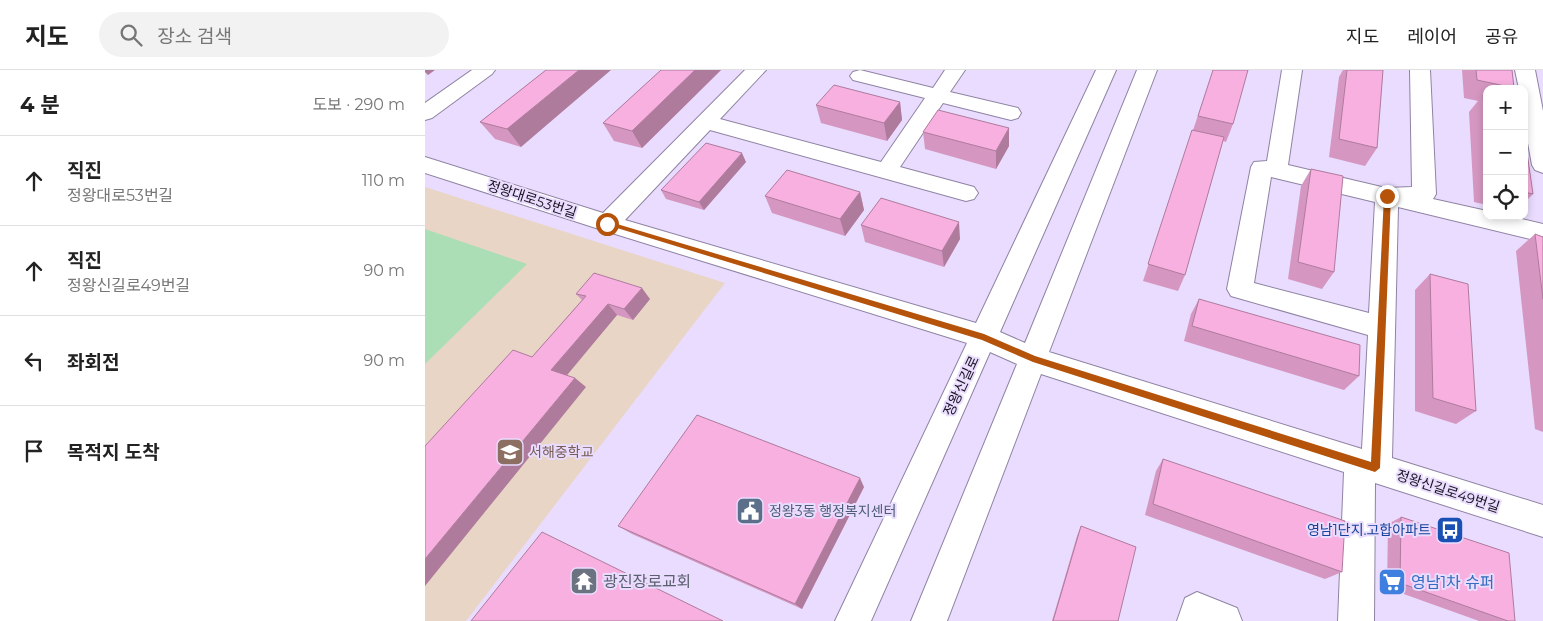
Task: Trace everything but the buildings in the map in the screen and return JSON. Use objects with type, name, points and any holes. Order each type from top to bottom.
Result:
[{"type":"street","points":[[425,113],[485,70]]},
{"type":"street","points":[[607,224],[756,70]]},
{"type":"street","points":[[886,171],[955,70]]},
{"type":"street","name":"정왕신길로","points":[[853,621],[1106,70]]},
{"type":"street","points":[[929,621],[1147,70]]},
{"type":"street","points":[[1276,171],[1291,70]]},
{"type":"street","points":[[1387,196],[1425,194],[1420,70]]},
{"type":"street","points":[[1525,70],[1543,165]]},
{"type":"street","points":[[860,76],[1011,113]]},
{"type":"street","points":[[706,122],[966,193]]},
{"type":"street","name":"정왕대로53번길","points":[[425,165],[607,224],[984,337]]},
{"type":"street","points":[[1382,328],[1240,289],[1262,167],[1543,233]]},
{"type":"street","points":[[1356,621],[1368,465],[1382,328],[1387,196]]},
{"type":"street","name":"정왕신길로49번길","points":[[984,337],[1033,359],[1543,521]]},
{"type":"street","points":[[1195,621],[1197,610],[1224,621]]},
{"type":"shaded area","name":"서해중학교","points":[[425,187],[725,283],[466,621],[425,621]]},
{"type":"green space","points":[[425,229],[527,264],[425,364]]},
{"type":"place","name":"서해중학교","points":[[510,452]]},
{"type":"place","name":"정왕3동 행정복지센터","points":[[750,511]]},
{"type":"place","name":"영남1단지.고합아파트","points":[[1450,530]]},
{"type":"place","name":"광진장로교회","points":[[584,581]]},
{"type":"place","name":"영남1차 슈퍼","points":[[1392,582]]},
{"type":"route","points":[[607,224],[984,337],[1033,359],[1375,468],[1387,196]]}]
